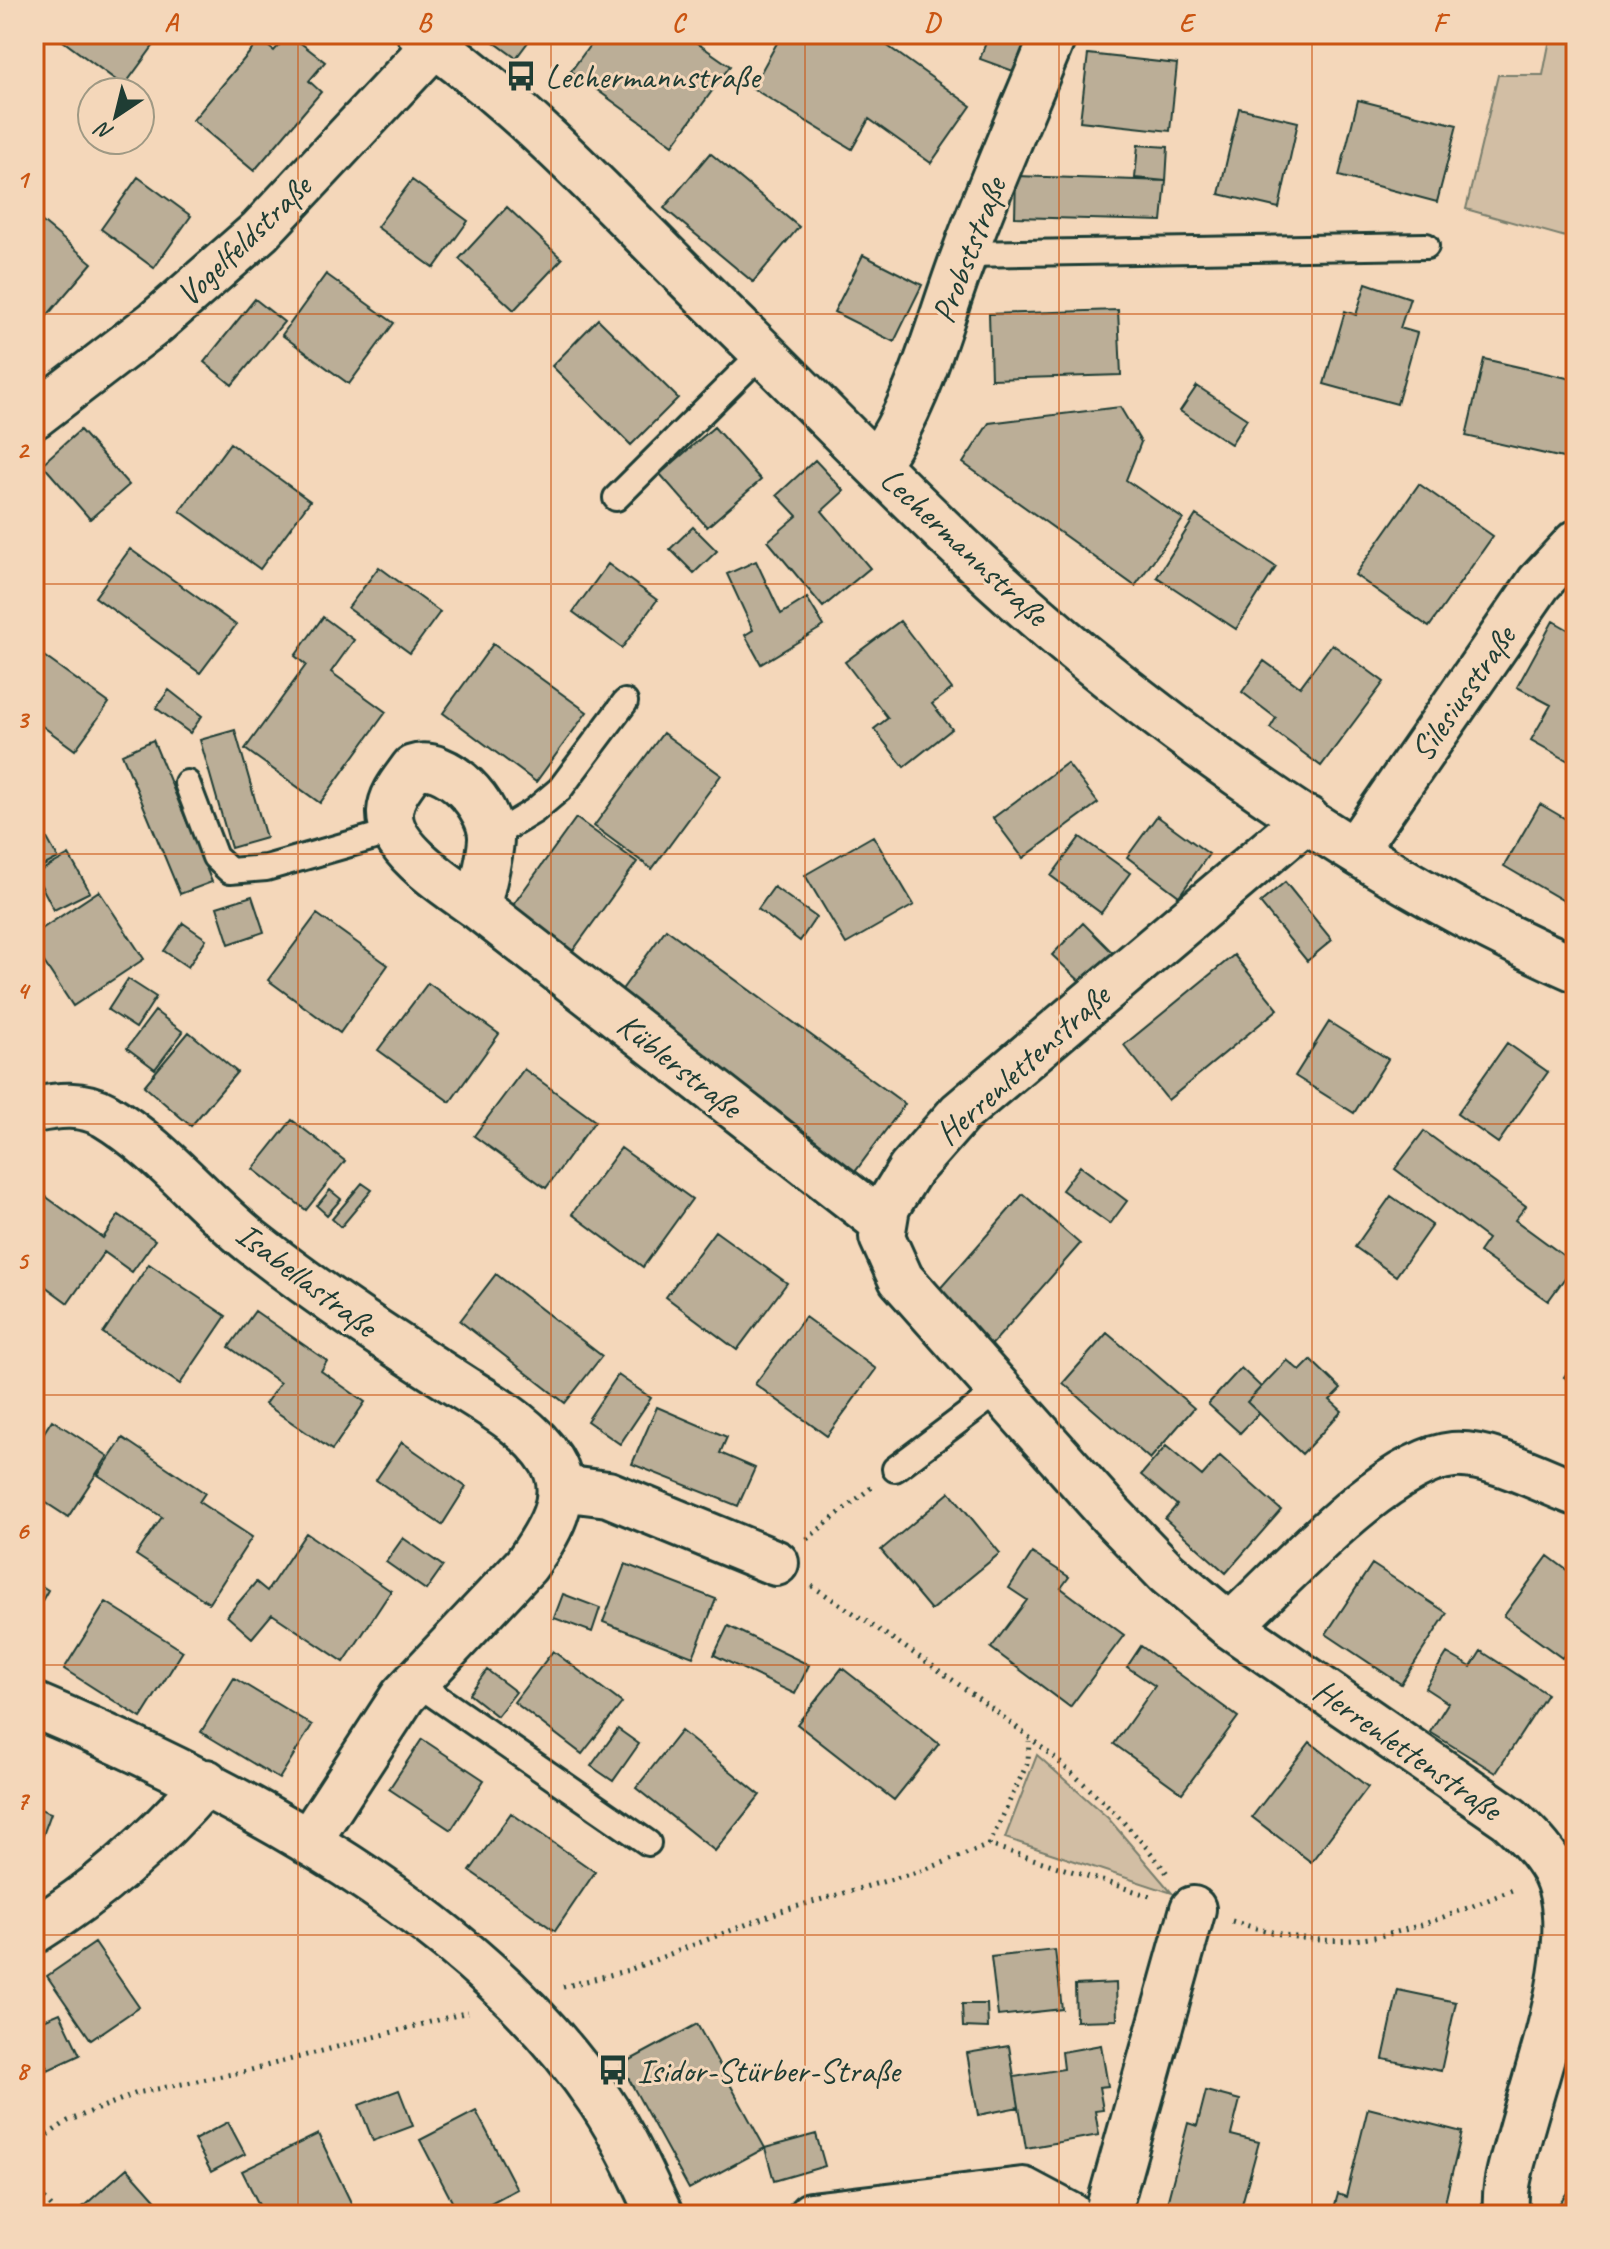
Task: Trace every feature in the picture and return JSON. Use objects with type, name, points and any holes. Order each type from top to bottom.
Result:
[{"type":"street","name":"Probststraße","points":[[877,463],[898,433],[916,393],[964,254],[1054,34]]},
{"type":"street","name":"Lechermannstraße","points":[[428,39],[510,106],[877,463],[1075,649],[1164,719],[1307,819],[1453,907],[1576,969]]},
{"type":"street","name":"Vogelfeldstraße","points":[[34,416],[155,323],[260,231],[428,39]]},
{"type":"street","name":"Silesiusstraße","points":[[1355,849],[1539,583],[1576,543]]},
{"type":"street","points":[[395,831],[390,816],[392,802],[413,768],[424,765],[446,773],[465,789],[480,806],[491,837],[478,907]]},
{"type":"street","name":"Herrenlettenstraße","points":[[1307,819],[960,1113],[896,1191],[883,1223],[882,1237],[901,1279],[1120,1525],[1167,1573],[1230,1626],[1509,1818],[1535,1842],[1555,1871],[1567,1918],[1562,1971],[1509,2178],[1507,2215]]},
{"type":"street","name":"Küblerstraße","points":[[395,831],[421,864],[883,1223]]},
{"type":"street","name":"Isabellastraße","points":[[34,1110],[69,1104],[102,1114],[138,1139],[252,1241],[386,1338],[525,1430],[552,1461],[561,1488]]},
{"type":"street","points":[[1230,1626],[1367,1499],[1392,1479],[1421,1465],[1453,1455],[1484,1459],[1576,1493]]},
{"type":"street","points":[[308,1842],[374,1738],[415,1682],[526,1565],[556,1513],[561,1488],[608,1494],[776,1563]]},
{"type":"street","points":[[34,1705],[206,1782],[385,1892],[459,1948],[569,2059],[601,2102],[633,2156],[660,2215]]},
{"type":"street","points":[[34,1931],[82,1901],[162,1833],[206,1782]]},
{"type":"street","points":[[1107,2215],[1193,1909]]},
{"type":"street","points":[[811,2215],[1023,2190],[1070,2215]]},
{"type":"lane","points":[[964,254],[1426,246]]},
{"type":"lane","points":[[616,498],[763,352]]},
{"type":"lane","points":[[491,837],[534,811],[560,789],[625,702]]},
{"type":"lane","points":[[187,783],[215,857],[230,871],[281,865],[395,831]]},
{"type":"lane","points":[[895,1469],[1001,1389]]},
{"type":"lane","points":[[415,1682],[648,1843]]},
{"type":"path","points":[[895,1469],[776,1563],[911,1650],[1029,1740],[1121,1818],[1193,1909]]},
{"type":"path","points":[[989,1845],[1023,1775],[1029,1740]]},
{"type":"path","points":[[34,2144],[68,2121],[137,2093],[247,2071],[629,1970],[781,1911],[924,1870],[989,1845],[1193,1909],[1308,1940],[1354,1940],[1457,1911],[1555,1871]]},
{"type":"path","points":[[34,2187],[59,2215]]},
{"type":"shaded area","points":[[1551,34],[1576,34],[1576,240],[1466,209],[1498,75],[1543,75]]},
{"type":"shaded area","points":[[1037,1755],[1108,1818],[1172,1893],[1005,1838]]},
{"type":"building","points":[[68,34],[162,34],[131,76],[110,76],[63,41]]},
{"type":"building","points":[[289,34],[325,62],[309,81],[321,92],[254,171],[193,120],[260,40],[274,51]]},
{"type":"building","points":[[483,34],[534,34],[516,58]]},
{"type":"building","points":[[598,34],[684,34],[730,66],[673,145],[571,71]]},
{"type":"building","points":[[782,34],[871,34],[971,106],[931,163],[869,119],[852,149],[752,88]]},
{"type":"building","points":[[989,34],[1030,34],[1016,72],[980,59]]},
{"type":"building","points":[[1088,54],[1177,64],[1170,131],[1080,121]]},
{"type":"building","points":[[1358,100],[1457,125],[1437,202],[1339,176]]},
{"type":"building","points":[[1239,108],[1298,122],[1279,208],[1219,194]]},
{"type":"building","points":[[1138,145],[1168,147],[1166,181],[1135,178]]},
{"type":"building","points":[[710,153],[799,227],[753,282],[664,208]]},
{"type":"building","points":[[1016,176],[1166,181],[1162,221],[1015,217]]},
{"type":"building","points":[[138,177],[191,216],[154,268],[101,229]]},
{"type":"building","points":[[412,180],[468,221],[434,268],[377,227]]},
{"type":"building","points":[[507,207],[562,259],[514,310],[459,259]]},
{"type":"building","points":[[34,215],[92,263],[39,325],[34,321]]},
{"type":"building","points":[[863,255],[922,285],[894,342],[834,312]]},
{"type":"building","points":[[326,274],[394,323],[349,384],[282,335]]},
{"type":"building","points":[[1366,283],[1410,298],[1400,328],[1417,333],[1397,404],[1324,384],[1345,311],[1356,315]]},
{"type":"building","points":[[255,299],[284,322],[232,385],[204,362]]},
{"type":"building","points":[[1118,310],[1121,375],[991,379],[989,314]]},
{"type":"building","points":[[598,319],[678,398],[631,445],[552,366]]},
{"type":"building","points":[[1484,359],[1576,380],[1576,461],[1466,436]]},
{"type":"building","points":[[1197,386],[1247,419],[1231,444],[1180,411]]},
{"type":"building","points":[[1120,407],[1141,442],[1126,480],[1183,519],[1135,586],[963,463],[989,423]]},
{"type":"building","points":[[714,427],[761,480],[707,527],[660,474]]},
{"type":"building","points":[[80,430],[129,485],[90,519],[42,464]]},
{"type":"building","points":[[230,443],[310,501],[260,569],[180,511]]},
{"type":"building","points":[[815,460],[844,491],[822,511],[870,568],[823,607],[768,541],[797,516],[777,495]]},
{"type":"building","points":[[1419,484],[1493,536],[1429,627],[1355,575]]},
{"type":"building","points":[[1196,515],[1276,567],[1236,629],[1157,577]]},
{"type":"building","points":[[693,527],[717,551],[694,573],[670,549]]},
{"type":"building","points":[[130,549],[236,625],[200,673],[95,597]]},
{"type":"building","points":[[756,561],[781,614],[807,598],[824,626],[761,664],[745,635],[753,630],[727,574]]},
{"type":"building","points":[[608,564],[657,600],[622,648],[573,612]]},
{"type":"building","points":[[379,567],[440,612],[410,653],[348,608]]},
{"type":"building","points":[[323,617],[354,640],[331,672],[386,712],[320,803],[245,749],[306,665],[295,656]]},
{"type":"building","points":[[900,621],[952,689],[932,704],[952,729],[904,767],[874,729],[888,718],[845,662]]},
{"type":"building","points":[[1553,621],[1576,634],[1576,757],[1572,763],[1531,740],[1551,705],[1517,687]]},
{"type":"building","points":[[493,644],[587,712],[536,782],[443,713]]},
{"type":"building","points":[[1332,644],[1384,682],[1321,766],[1270,728],[1276,718],[1242,692],[1264,661],[1300,687]]},
{"type":"building","points":[[34,649],[109,703],[75,750],[34,720]]},
{"type":"building","points":[[169,690],[202,716],[190,733],[156,708]]},
{"type":"building","points":[[235,730],[266,838],[231,848],[200,740]]},
{"type":"building","points":[[663,733],[721,775],[652,869],[594,826]]},
{"type":"building","points":[[153,740],[212,882],[180,894],[122,754]]},
{"type":"building","points":[[1067,763],[1098,803],[1023,858],[993,818]]},
{"type":"building","points":[[1540,804],[1576,825],[1576,908],[1504,866]]},
{"type":"building","points":[[34,815],[58,858],[34,871]]},
{"type":"building","points":[[1157,816],[1209,854],[1179,896],[1127,857]]},
{"type":"building","points":[[576,818],[637,862],[569,956],[508,912]]},
{"type":"building","points":[[873,836],[914,905],[846,944],[805,875]]},
{"type":"building","points":[[1080,837],[1130,873],[1101,913],[1051,876]]},
{"type":"building","points":[[69,855],[90,892],[54,910],[35,874]]},
{"type":"building","points":[[1285,882],[1332,940],[1307,961],[1260,903]]},
{"type":"building","points":[[774,887],[816,917],[800,941],[758,909]]},
{"type":"building","points":[[99,891],[144,959],[73,1006],[34,947],[34,934]]},
{"type":"building","points":[[252,896],[264,932],[229,944],[217,907]]},
{"type":"building","points":[[317,914],[388,965],[340,1033],[268,980]]},
{"type":"building","points":[[183,923],[206,939],[188,967],[164,951]]},
{"type":"building","points":[[1083,923],[1114,954],[1084,985],[1052,955]]},
{"type":"building","points":[[666,929],[905,1104],[852,1176],[613,1002]]},
{"type":"building","points":[[1234,955],[1278,1009],[1168,1100],[1124,1045]]},
{"type":"building","points":[[128,979],[156,997],[136,1028],[108,1010]]},
{"type":"building","points":[[428,983],[499,1034],[450,1102],[378,1050]]},
{"type":"building","points":[[155,1011],[183,1032],[155,1069],[127,1048]]},
{"type":"building","points":[[1329,1022],[1388,1059],[1354,1113],[1295,1076]]},
{"type":"building","points":[[189,1032],[237,1072],[191,1126],[144,1086]]},
{"type":"building","points":[[1507,1043],[1548,1072],[1498,1143],[1457,1114]]},
{"type":"building","points":[[524,1069],[595,1121],[546,1188],[474,1136]]},
{"type":"building","points":[[292,1120],[345,1161],[306,1210],[253,1169]]},
{"type":"building","points":[[1424,1131],[1526,1206],[1515,1220],[1575,1264],[1548,1301],[1479,1252],[1488,1239],[1395,1169]]},
{"type":"building","points":[[621,1148],[692,1199],[643,1267],[572,1214]]},
{"type":"building","points":[[1080,1166],[1127,1201],[1110,1224],[1062,1190]]},
{"type":"building","points":[[362,1183],[372,1190],[341,1227],[332,1219]]},
{"type":"building","points":[[34,1188],[103,1238],[119,1215],[155,1240],[132,1272],[104,1252],[68,1303],[34,1278]]},
{"type":"building","points":[[330,1190],[341,1199],[327,1215],[317,1206]]},
{"type":"building","points":[[1023,1194],[1080,1244],[987,1350],[930,1300]]},
{"type":"building","points":[[1391,1196],[1432,1225],[1396,1276],[1355,1247]]},
{"type":"building","points":[[715,1231],[787,1283],[737,1350],[666,1297]]},
{"type":"building","points":[[149,1264],[226,1316],[180,1384],[103,1333]]},
{"type":"building","points":[[496,1274],[602,1356],[565,1403],[460,1321]]},
{"type":"building","points":[[255,1311],[327,1361],[321,1371],[365,1402],[332,1450],[265,1404],[280,1383],[229,1347]]},
{"type":"building","points":[[805,1317],[876,1369],[827,1436],[755,1384]]},
{"type":"building","points":[[1107,1333],[1194,1408],[1150,1459],[1063,1383]]},
{"type":"building","points":[[1576,1359],[1576,1385],[1564,1377]]},
{"type":"building","points":[[1287,1360],[1300,1371],[1311,1360],[1341,1389],[1330,1400],[1342,1411],[1302,1454],[1247,1402]]},
{"type":"building","points":[[1241,1368],[1261,1387],[1247,1402],[1259,1413],[1240,1433],[1208,1404]]},
{"type":"building","points":[[618,1375],[651,1398],[620,1444],[587,1421]]},
{"type":"building","points":[[657,1407],[727,1437],[720,1453],[755,1468],[738,1506],[632,1464]]},
{"type":"building","points":[[52,1420],[108,1456],[68,1517],[34,1495],[34,1448]]},
{"type":"building","points":[[123,1438],[205,1493],[199,1502],[252,1537],[209,1603],[136,1555],[162,1517],[98,1475]]},
{"type":"building","points":[[402,1442],[466,1487],[442,1525],[376,1480]]},
{"type":"building","points":[[1166,1446],[1202,1476],[1220,1456],[1281,1510],[1226,1573],[1165,1519],[1177,1505],[1141,1475]]},
{"type":"building","points":[[950,1492],[1000,1553],[931,1610],[881,1550]]},
{"type":"building","points":[[306,1533],[391,1591],[344,1662],[272,1614],[252,1638],[227,1616],[256,1582],[267,1591]]},
{"type":"building","points":[[403,1538],[443,1566],[426,1590],[386,1562]]},
{"type":"building","points":[[1032,1553],[1069,1577],[1061,1588],[1124,1635],[1070,1707],[991,1648],[1027,1600],[1009,1588]]},
{"type":"building","points":[[1548,1556],[1576,1577],[1576,1638],[1562,1658],[1504,1616]]},
{"type":"building","points":[[625,1564],[716,1599],[693,1657],[603,1622]]},
{"type":"building","points":[[1372,1564],[1447,1613],[1401,1684],[1326,1634]]},
{"type":"building","points":[[34,1581],[48,1590],[34,1615]]},
{"type":"building","points":[[563,1594],[600,1608],[592,1632],[554,1618]]},
{"type":"building","points":[[106,1602],[183,1651],[141,1718],[64,1669]]},
{"type":"building","points":[[728,1626],[809,1665],[795,1694],[714,1655]]},
{"type":"building","points":[[1141,1646],[1238,1717],[1182,1793],[1114,1744],[1155,1686],[1127,1667]]},
{"type":"building","points":[[553,1651],[622,1703],[582,1754],[514,1702]]},
{"type":"building","points":[[1481,1651],[1547,1694],[1496,1773],[1430,1732],[1448,1703],[1425,1688],[1447,1653],[1471,1667]]},
{"type":"building","points":[[842,1668],[939,1744],[894,1800],[797,1724]]},
{"type":"building","points":[[487,1670],[516,1692],[497,1716],[469,1694]]},
{"type":"building","points":[[234,1678],[312,1725],[279,1779],[201,1732]]},
{"type":"building","points":[[618,1729],[639,1744],[613,1781],[591,1766]]},
{"type":"building","points":[[681,1731],[760,1795],[715,1851],[636,1788]]},
{"type":"building","points":[[422,1739],[484,1780],[451,1830],[389,1789]]},
{"type":"building","points":[[1310,1742],[1368,1787],[1311,1862],[1252,1817]]},
{"type":"building","points":[[34,1807],[51,1813],[34,1860]]},
{"type":"building","points":[[511,1813],[595,1872],[555,1931],[470,1871]]},
{"type":"building","points":[[95,1943],[139,2007],[91,2040],[47,1976]]},
{"type":"building","points":[[1055,1950],[1062,2009],[998,2016],[991,1957]]},
{"type":"building","points":[[1116,1983],[1117,2020],[1076,2021],[1075,1985]]},
{"type":"building","points":[[1398,1990],[1456,2002],[1441,2071],[1383,2059]]},
{"type":"building","points":[[962,2004],[987,2004],[988,2028],[963,2027]]},
{"type":"building","points":[[60,2013],[80,2055],[48,2070],[34,2039],[34,2024]]},
{"type":"building","points":[[697,2024],[765,2148],[689,2189],[621,2065]]},
{"type":"building","points":[[1101,2045],[1108,2086],[1099,2087],[1103,2110],[1095,2111],[1099,2135],[1026,2148],[1014,2077],[1064,2069],[1062,2052]]},
{"type":"building","points":[[1009,2046],[1019,2107],[978,2115],[967,2053]]},
{"type":"building","points":[[399,2090],[413,2126],[373,2141],[359,2105]]},
{"type":"building","points":[[1206,2091],[1240,2100],[1231,2135],[1259,2142],[1239,2215],[1164,2215],[1188,2123],[1197,2126]]},
{"type":"building","points":[[1368,2108],[1462,2132],[1442,2215],[1332,2215],[1338,2194],[1346,2197]]},
{"type":"building","points":[[476,2111],[517,2189],[468,2215],[459,2215],[420,2140]]},
{"type":"building","points":[[228,2122],[245,2154],[211,2172],[194,2140]]},
{"type":"building","points":[[318,2134],[357,2215],[264,2215],[242,2171]]},
{"type":"building","points":[[816,2134],[825,2166],[774,2181],[765,2148]]},
{"type":"building","points":[[127,2168],[169,2215],[80,2215],[77,2212]]},
{"type":"building","points":[[1576,2180],[1576,2215],[1551,2215]]},
{"type":"place","name":"Lechermannstraße","points":[[521,76]]},
{"type":"place","name":"Isidor-Stürber-Straße","points":[[613,2070]]}]
